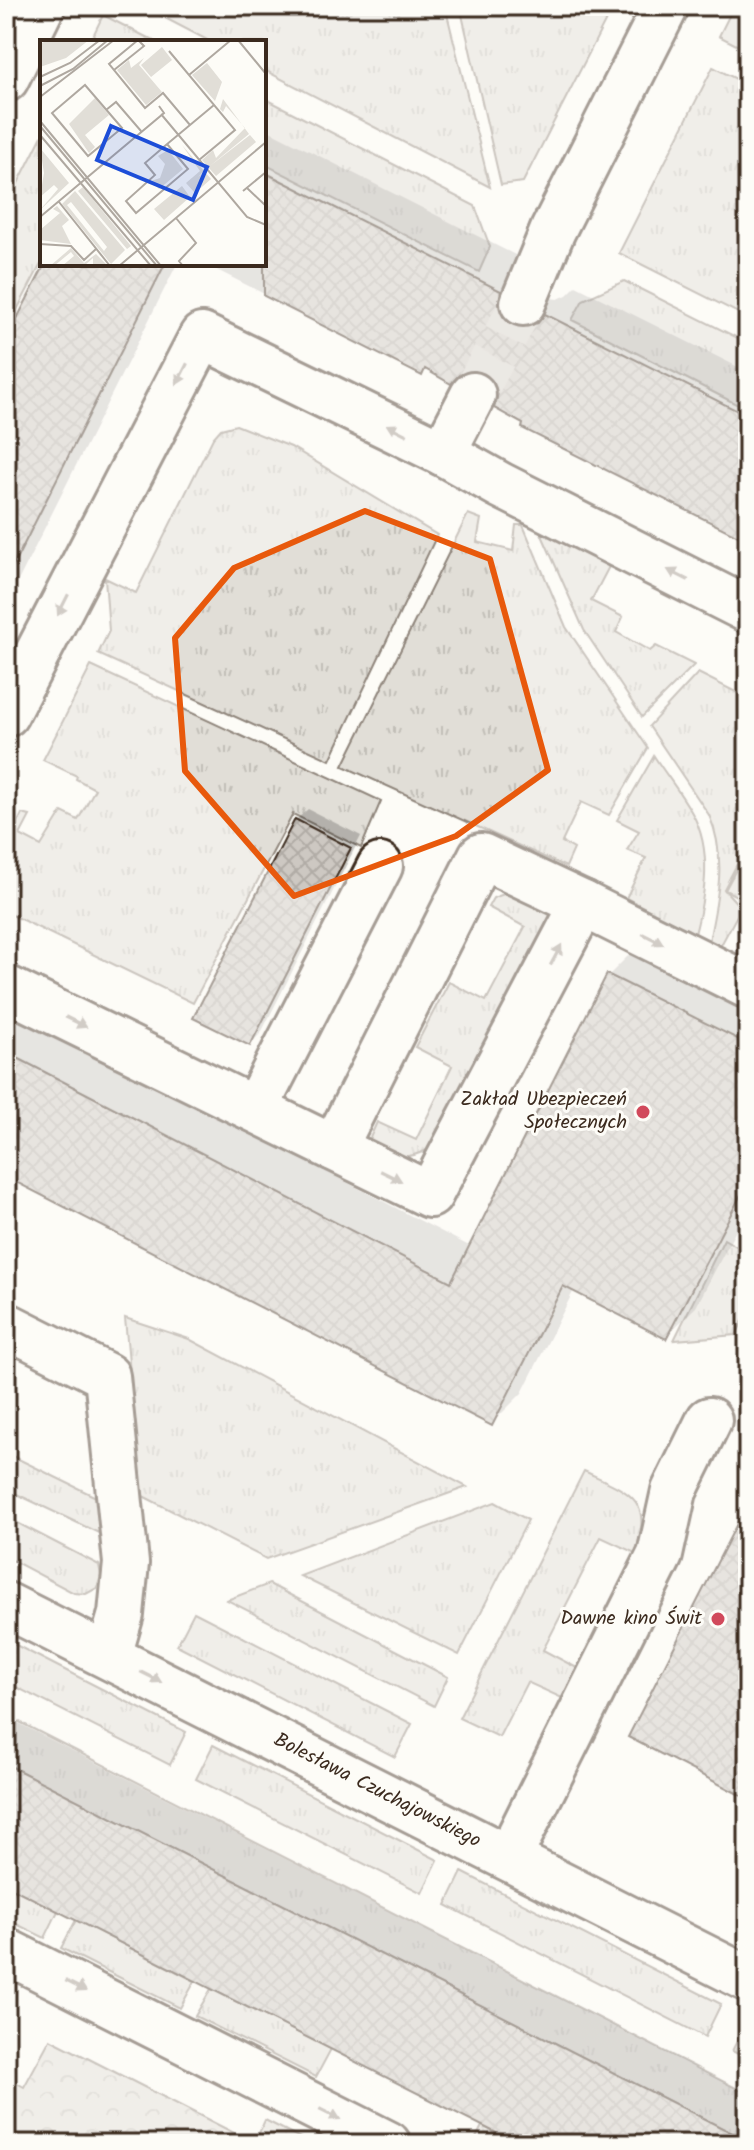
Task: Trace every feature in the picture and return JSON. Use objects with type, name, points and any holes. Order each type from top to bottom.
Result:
[{"type":"street","points":[[6,79],[42,6]]},
{"type":"street","points":[[523,303],[553,230],[666,6]]},
{"type":"street","points":[[6,714],[202,336],[443,453],[748,610]]},
{"type":"street","points":[[443,453],[473,395]]},
{"type":"street","points":[[334,1148],[481,856],[748,986]]},
{"type":"street","points":[[255,1109],[380,866]]},
{"type":"street","points":[[6,988],[430,1195],[583,904]]},
{"type":"street","points":[[6,1325],[107,1376],[126,1563],[121,1614],[109,1656]]},
{"type":"street","points":[[509,1857],[660,1555],[674,1491],[709,1420]]},
{"type":"street","name":"Bolesława Czuchajowskiego","points":[[6,1605],[748,1979]]},
{"type":"street","points":[[6,1951],[388,2144]]},
{"type":"highlighted area","points":[[365,511],[490,559],[548,770],[456,836],[294,896],[185,771],[175,638],[234,568]]},
{"type":"green space","points":[[142,6],[445,6],[490,187],[266,71],[266,40],[207,40]]},
{"type":"green space","points":[[460,6],[589,6],[608,16],[523,182],[501,185]]},
{"type":"green space","points":[[734,6],[748,6],[748,51],[719,36]]},
{"type":"green space","points":[[103,15],[152,40],[91,40]]},
{"type":"green space","points":[[713,67],[748,85],[748,318],[619,253]]},
{"type":"green space","points":[[266,99],[475,206],[490,247],[479,272],[266,165]]},
{"type":"green space","points":[[40,140],[40,266],[6,331],[6,207]]},
{"type":"green space","points":[[624,281],[748,343],[748,410],[572,320],[583,300]]},
{"type":"green space","points":[[236,425],[291,447],[437,535],[330,760],[98,654],[109,631],[105,578],[136,593],[213,438],[221,429]]},
{"type":"green space","points":[[468,514],[481,519],[477,542],[513,551],[516,525],[523,525],[566,627],[648,748],[609,815],[581,802],[562,842],[574,849],[566,867],[343,766]]},
{"type":"green space","points":[[538,526],[614,557],[591,601],[623,617],[616,632],[650,651],[656,646],[694,665],[642,717],[584,630]]},
{"type":"green space","points":[[91,666],[381,801],[361,848],[293,814],[193,1003],[6,912],[6,847],[22,814],[30,816],[20,835],[41,846],[62,812],[78,820],[95,789],[76,779],[77,776],[43,760]]},
{"type":"green space","points":[[698,673],[748,698],[748,843],[724,889],[741,908],[720,947],[709,941],[719,877],[715,830],[709,815],[649,726]]},
{"type":"green space","points":[[654,756],[692,813],[703,842],[704,888],[695,934],[626,898],[646,858],[627,850],[639,831],[617,820]]},
{"type":"green space","points":[[748,847],[748,902],[725,890]]},
{"type":"green space","points":[[511,894],[551,913],[553,917],[429,1149],[405,1157],[365,1149],[377,1122],[416,1140],[452,1066],[415,1047],[449,982],[486,1001],[525,927],[488,907],[493,898]]},
{"type":"green space","points":[[724,1239],[748,1253],[748,1311],[736,1335],[674,1340]]},
{"type":"green space","points":[[125,1318],[189,1339],[467,1487],[266,1559],[141,1495]]},
{"type":"green space","points":[[6,1453],[98,1498],[103,1535],[6,1489]]},
{"type":"green space","points":[[584,1471],[634,1499],[642,1520],[635,1553],[601,1537],[543,1650],[577,1668],[562,1698],[527,1682],[499,1737],[459,1718]]},
{"type":"green space","points":[[495,1502],[528,1520],[459,1655],[300,1576]]},
{"type":"green space","points":[[6,1517],[99,1565],[101,1576],[97,1588],[86,1594],[74,1593],[6,1557]]},
{"type":"green space","points":[[269,1584],[448,1677],[434,1706],[227,1600]]},
{"type":"green space","points":[[194,1612],[412,1724],[395,1757],[177,1645]]},
{"type":"green space","points":[[6,1640],[186,1732],[170,1765],[6,1682]]},
{"type":"green space","points":[[6,1715],[748,2094],[748,2141],[6,1764]]},
{"type":"green space","points":[[213,1745],[438,1860],[422,1893],[196,1779]]},
{"type":"green space","points":[[462,1872],[721,2004],[705,2037],[446,1905]]},
{"type":"green space","points":[[6,1885],[58,1911],[45,1938],[6,1919]]},
{"type":"green space","points":[[76,1920],[195,1981],[180,2008],[61,1948]]},
{"type":"green space","points":[[211,1989],[331,2049],[316,2077],[195,2016]]},
{"type":"green space","points":[[748,2019],[748,2059],[732,2051]]},
{"type":"green space","points":[[50,2039],[240,2136],[236,2144],[6,2144],[6,2077],[24,2087]]},
{"type":"green space","points":[[265,2120],[312,2144],[254,2144]]},
{"type":"green space","points":[[482,2126],[518,2144],[473,2144]]},
{"type":"building","points":[[266,173],[501,291],[498,307],[504,319],[513,326],[527,328],[538,323],[545,314],[748,416],[748,541],[522,428],[523,424],[494,408],[498,393],[494,381],[484,373],[471,370],[460,374],[451,384],[425,369],[422,376],[264,296]]},
{"type":"building","points":[[44,266],[164,266],[6,580],[6,340]]},
{"type":"building","points":[[295,819],[351,848],[250,1046],[193,1018]]},
{"type":"building","points":[[607,974],[748,1044],[748,1181],[666,1339],[563,1286],[492,1426],[6,1177],[6,1052],[451,1282]]},
{"type":"building","name":"Dawne kino Świt","points":[[748,1502],[748,1799],[628,1737]]},
{"type":"building","points":[[6,1764],[748,2141],[748,2144],[518,2144],[6,1885]]},
{"type":"tunnel","points":[[473,395],[523,303]]},
{"type":"place","name":"Zakład Ubezpieczeń Społecznych","points":[[643,1112]]},
{"type":"place","name":"Dawne kino Świt","points":[[718,1619]]}]
